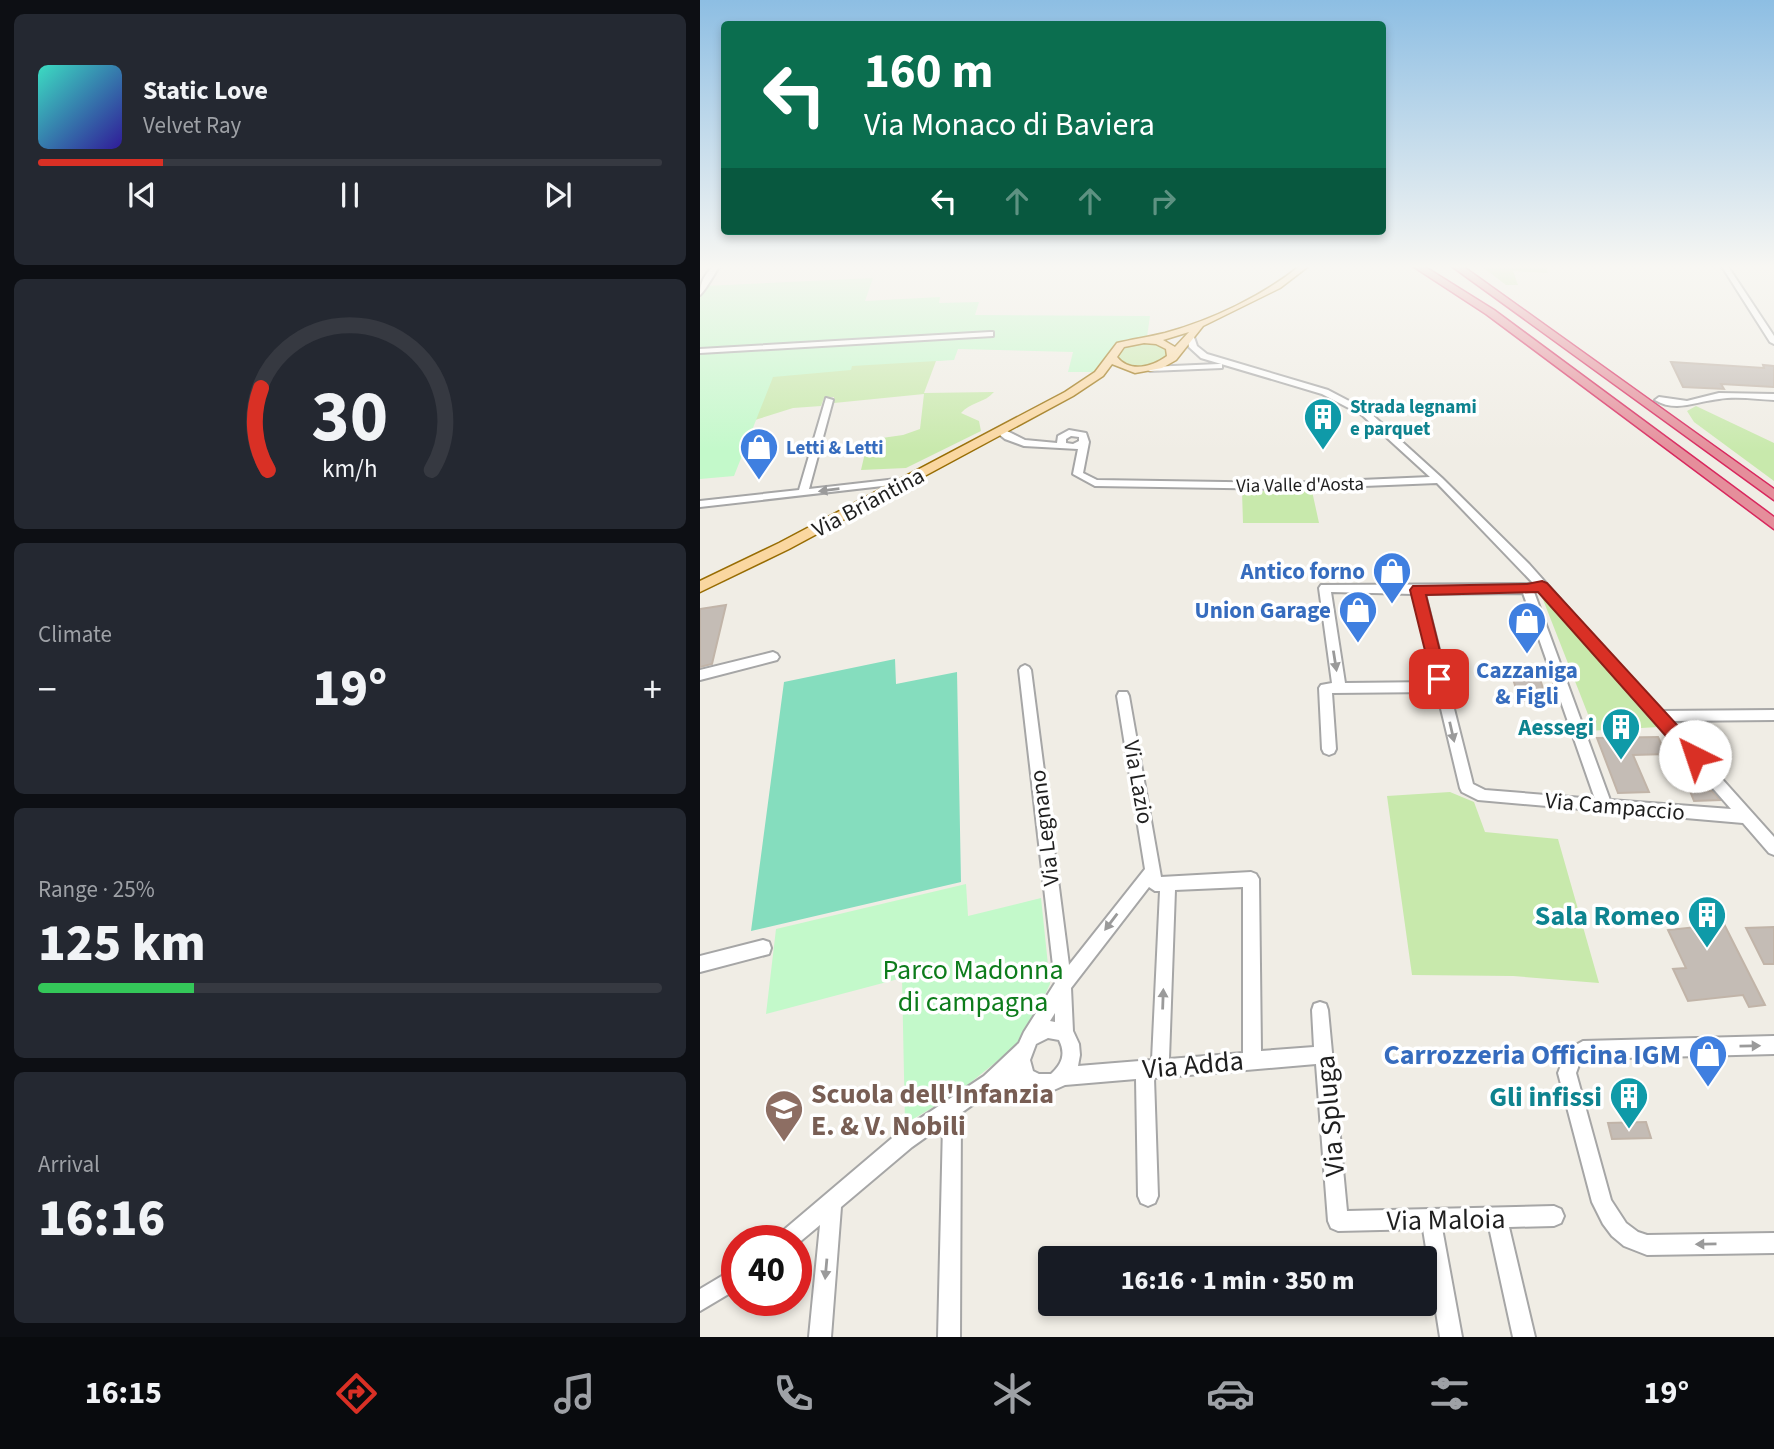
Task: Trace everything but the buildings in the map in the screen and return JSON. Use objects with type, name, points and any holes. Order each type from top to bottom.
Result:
[{"type":"highway","points":[[1511,327],[1774,524]]},
{"type":"highway","points":[[1523,327],[1774,513]]},
{"type":"highway","points":[[1541,327],[1774,496]]},
{"type":"highway","points":[[1556,327],[1774,483]]},
{"type":"main road","points":[[1144,340],[1191,327]]},
{"type":"main road","points":[[1144,340],[1168,346],[1176,353],[1199,327]]},
{"type":"main road","name":"Via Briantina","points":[[734,569],[784,546],[1069,394],[1099,373],[1121,345],[1144,340]]},
{"type":"main road","name":"Via Briantina","points":[[1069,394],[1114,377],[1167,363],[1176,353]]},
{"type":"main road","points":[[1112,356],[1114,361],[1124,368],[1149,369]]},
{"type":"main road","name":"Via Briantina","points":[[700,587],[897,482],[1000,431]]},
{"type":"street","points":[[700,351],[990,334]]},
{"type":"street","points":[[1190,336],[1193,347],[1204,356]]},
{"type":"street","points":[[1176,353],[1204,356],[1325,392],[1365,413],[1439,480],[1542,586],[1660,716],[1774,848]]},
{"type":"street","points":[[1149,369],[1206,365],[1244,368]]},
{"type":"street","points":[[1659,400],[1687,404],[1719,396],[1774,397]]},
{"type":"street","points":[[803,493],[829,400]]},
{"type":"street","points":[[1681,413],[1687,404]]},
{"type":"street","points":[[1000,431],[1014,442],[1065,444],[1076,453],[1079,461]]},
{"type":"street","points":[[1065,444],[1077,433],[1084,437],[1079,461]]},
{"type":"street","name":"Via Valle d'Aosta","points":[[1079,461],[1078,474],[1095,483],[1291,486],[1439,480]]},
{"type":"street","points":[[700,504],[897,482]]},
{"type":"street","points":[[1339,688],[1325,589],[1527,589],[1542,586]]},
{"type":"street","points":[[1527,589],[1604,804]]},
{"type":"street","points":[[1329,750],[1325,688],[1441,687],[1418,590]]},
{"type":"street","points":[[700,675],[773,657]]},
{"type":"street","name":"Via Legnano","points":[[1025,670],[1063,985]]},
{"type":"street","name":"Via Campaccio","points":[[1441,687],[1467,788],[1483,796],[1748,817]]},
{"type":"street","name":"Via Lazio","points":[[1123,696],[1154,869]]},
{"type":"street","points":[[1660,716],[1774,715]]},
{"type":"street","points":[[1033,1083],[1022,1070],[1026,1044],[1063,985],[1154,869]]},
{"type":"street","points":[[1154,869],[1152,877],[1155,884],[1251,879],[1252,1059]]},
{"type":"street","points":[[1148,1196],[1152,1068],[1168,885]]},
{"type":"street","points":[[700,964],[763,948]]},
{"type":"street","points":[[990,1082],[1049,1084],[1064,1076],[1071,1064],[1073,1049],[1064,1033],[1063,985]]},
{"type":"street","name":"Via Spluga","points":[[1320,1010],[1338,1221]]},
{"type":"street","points":[[805,1225],[905,1140],[990,1082],[1026,1044],[1047,1029],[1064,1033]]},
{"type":"street","points":[[1774,1045],[1583,1051],[1573,1056],[1567,1073],[1602,1202],[1620,1232],[1634,1242],[1647,1245],[1774,1242]]},
{"type":"street","name":"Via Adda","points":[[1064,1076],[1323,1055]]},
{"type":"street","points":[[948,1337],[952,1108]]},
{"type":"street","points":[[820,1337],[832,1202]]},
{"type":"street","name":"Via Maloia","points":[[1338,1221],[1554,1216]]},
{"type":"street","points":[[1497,1217],[1524,1337]]},
{"type":"street","points":[[1432,1219],[1451,1337]]},
{"type":"street","points":[[700,1301],[721,1288]]},
{"type":"green space","points":[[700,327],[1148,327],[1147,337],[1116,347],[1093,372],[1068,372],[1073,352],[958,349],[954,360],[852,366],[851,370],[773,377],[734,476],[700,479]]},
{"type":"green space","points":[[1144,342],[1156,343],[1167,349],[1168,357],[1143,367],[1131,366],[1118,360],[1117,355],[1124,347]]},
{"type":"green space","points":[[700,352],[953,359],[936,361],[924,393],[994,392],[961,413],[979,421],[981,431],[906,468],[861,470],[868,440],[903,435],[920,429],[924,394],[834,403],[834,397],[824,398],[821,406],[793,408],[755,420]]},
{"type":"green space","points":[[1696,406],[1774,443],[1774,481],[1694,422],[1687,411]]},
{"type":"green space","points":[[1242,491],[1312,491],[1319,523],[1243,523]]},
{"type":"green space","points":[[1542,597],[1659,727],[1587,731],[1582,723],[1591,722]]},
{"type":"green space","points":[[895,659],[896,684],[957,672],[961,882],[751,931],[784,682]]},
{"type":"green space","points":[[1450,792],[1474,802],[1485,832],[1558,839],[1599,983],[1513,976],[1412,975],[1387,796]]},
{"type":"green space","name":"Parco Madonna di campagna","points":[[966,884],[968,916],[1041,898],[1050,984],[1031,1024],[1016,1046],[960,1091],[905,1124],[902,978],[766,1014],[776,929]]},
{"type":"place","name":"Strada legnami e parquet","points":[[1323,451]]},
{"type":"place","name":"Letti & Letti","points":[[759,481]]},
{"type":"place","name":"Antico forno","points":[[1392,605]]},
{"type":"place","name":"Union Garage","points":[[1358,644]]},
{"type":"place","name":"Cazzaniga & Figli","points":[[1527,655]]},
{"type":"place","name":"Aessegi","points":[[1621,761]]},
{"type":"place","name":"Sala Romeo","points":[[1707,949]]},
{"type":"place","name":"Carrozzeria Officina IGM","points":[[1708,1088]]},
{"type":"place","name":"Gli infissi","points":[[1629,1130]]},
{"type":"place","name":"Scuola dell'Infanzia E. & V. Nobili","points":[[784,1143]]},
{"type":"route","points":[[1439,679],[1418,590],[1527,589],[1542,586],[1695,756]]}]
